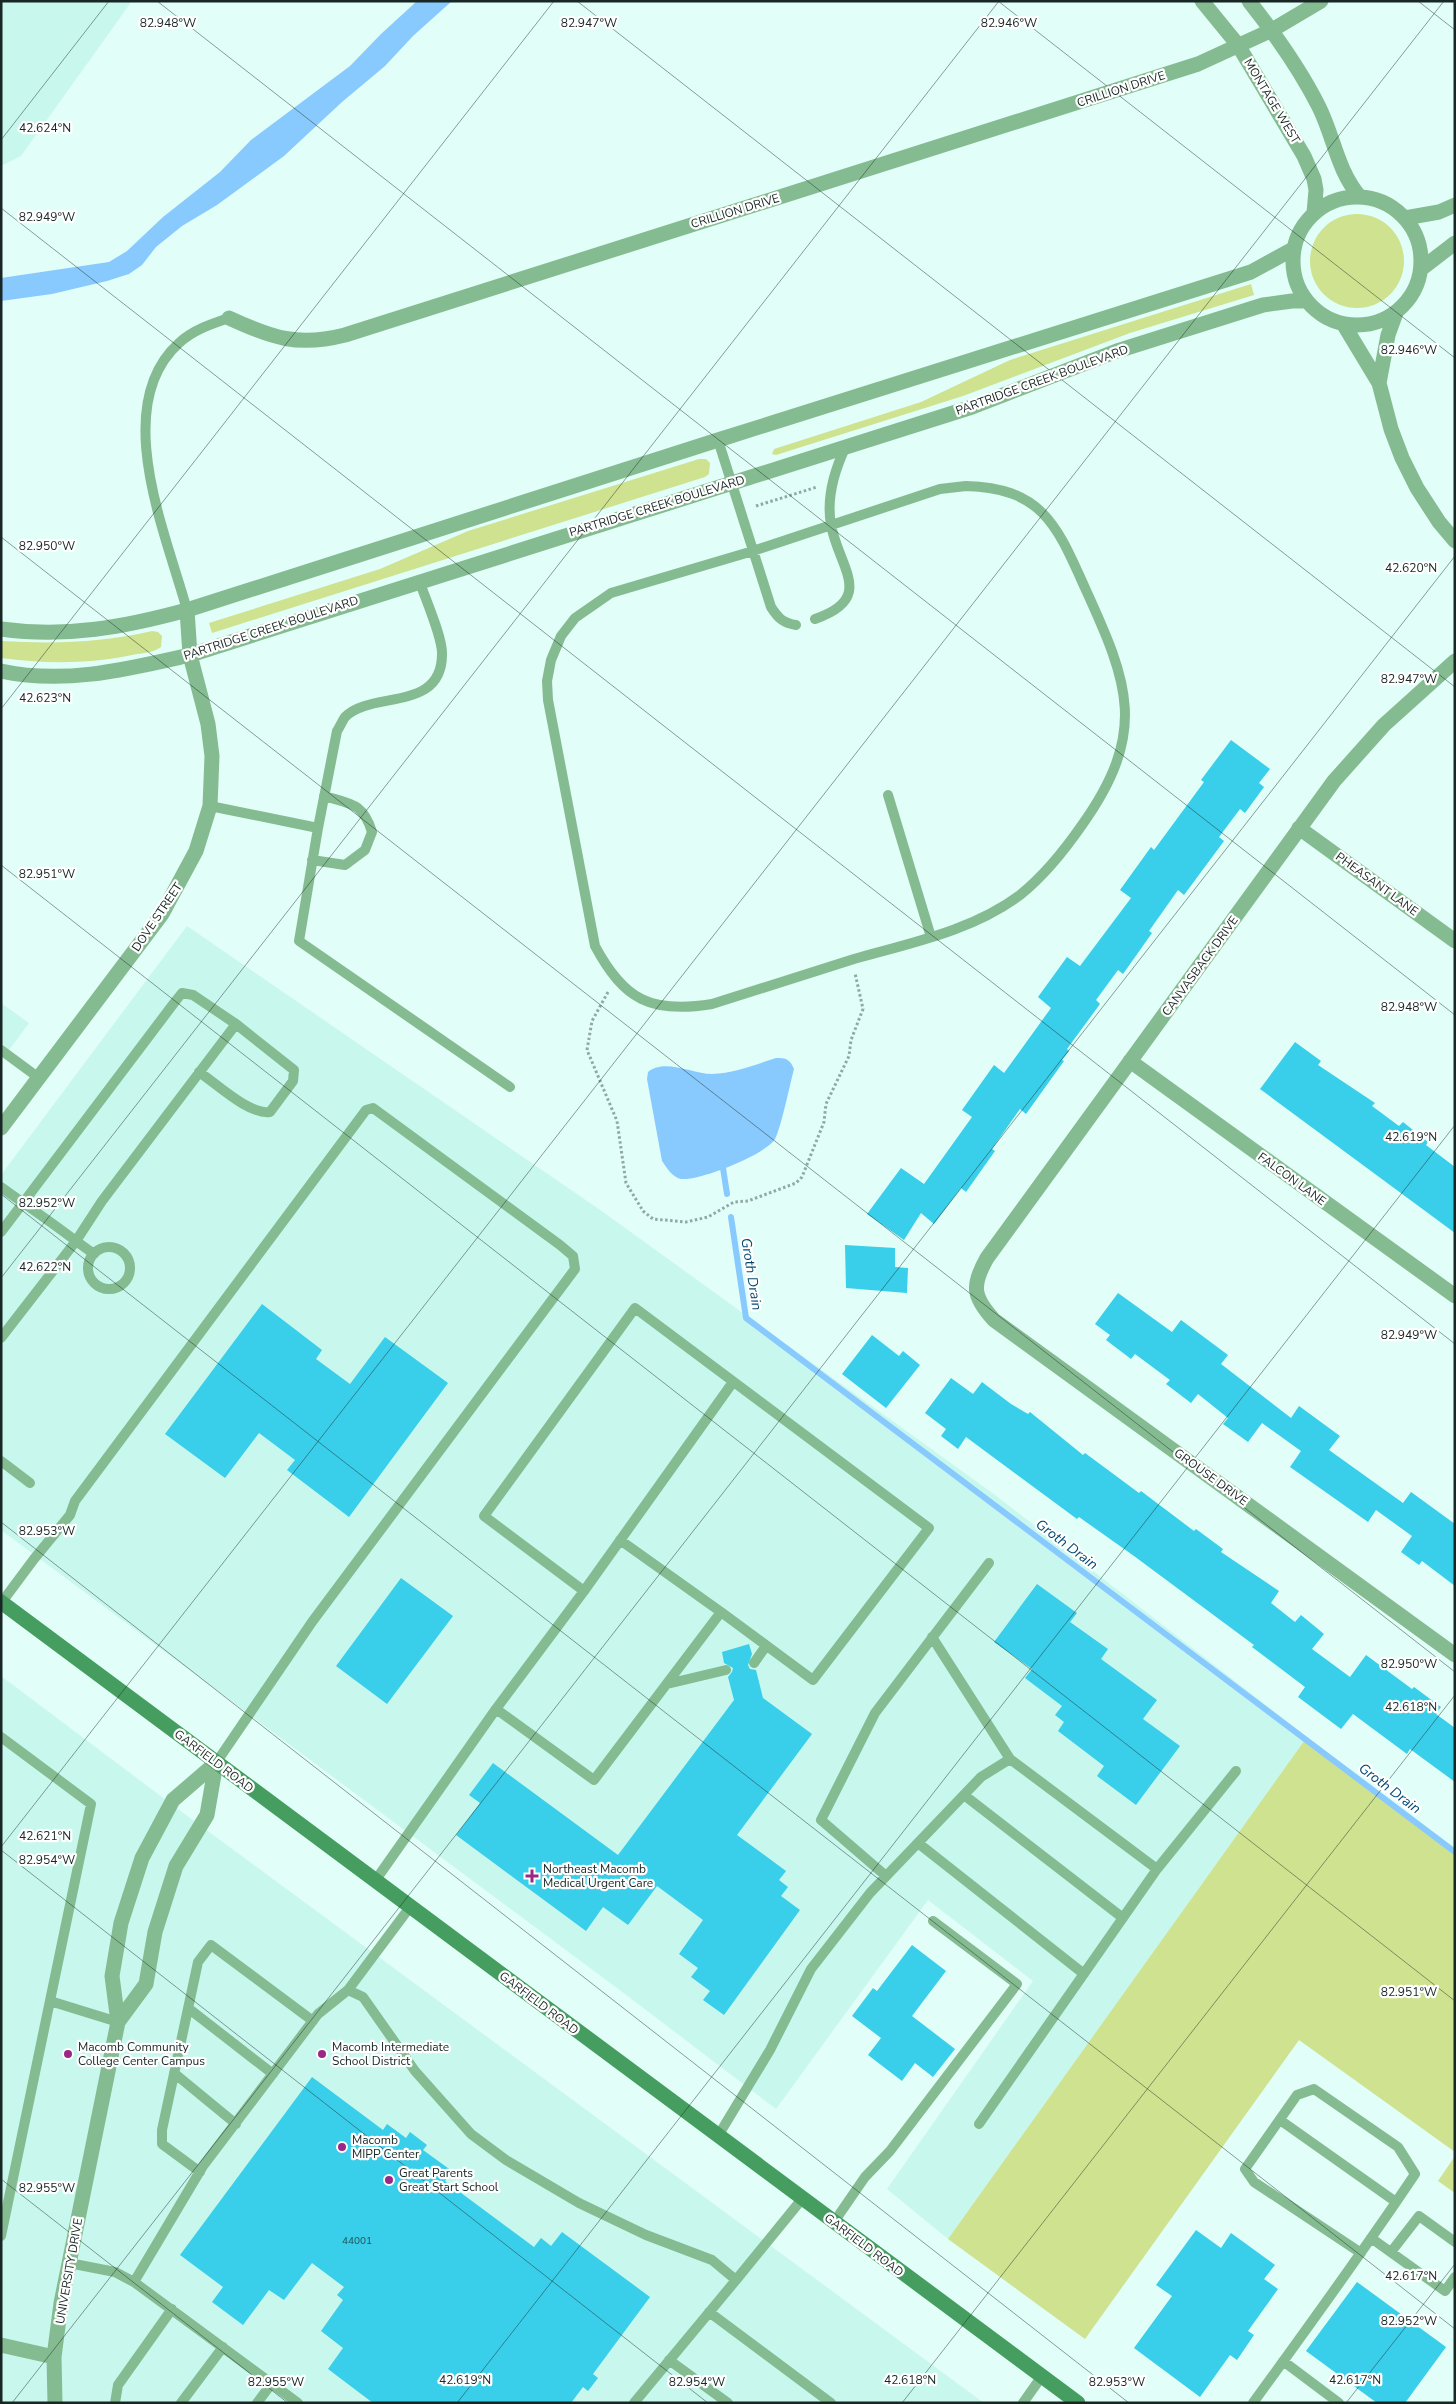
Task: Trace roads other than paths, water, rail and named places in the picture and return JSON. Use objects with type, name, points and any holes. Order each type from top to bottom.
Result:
[{"type":"main road","name":"GARFIELD ROAD","points":[[2,1602],[1078,2403]]},
{"type":"street","name":"MONTAGE WEST","points":[[1202,1],[1238,45],[1304,156],[1314,179],[1316,190],[1314,213]]},
{"type":"street","points":[[1250,1],[1305,80],[1320,108],[1342,170],[1360,197]]},
{"type":"street","name":"CRILLION DRIVE","points":[[229,318],[274,337],[302,342],[324,340],[345,335],[1198,64],[1272,30],[1321,1]]},
{"type":"street","points":[[1360,197],[1385,203],[1405,218],[1415,234],[1420,251],[1421,270],[1416,286],[1408,301],[1396,313],[1371,324],[1344,325],[1323,316],[1306,301],[1294,277],[1293,249],[1301,229],[1314,213],[1336,201],[1360,197]]},
{"type":"street","points":[[1405,218],[1438,212],[1455,205]]},
{"type":"street","points":[[1421,270],[1455,243]]},
{"type":"street","points":[[1,629],[42,633],[103,630],[187,610],[1251,272],[1293,249]]},
{"type":"street","name":"PARTRIDGE CREEK BOULEVARD","points":[[1,671],[44,676],[77,676],[121,670],[190,655],[419,580],[972,407],[1117,351],[1263,304],[1306,301]]},
{"type":"street","points":[[1379,383],[1388,335],[1396,313]]},
{"type":"street","points":[[1344,325],[1379,383],[1391,429],[1402,458],[1417,488],[1439,522],[1455,541]]},
{"type":"street","name":"DOVE STREET","points":[[1,1128],[162,914],[180,884],[196,851],[210,806],[212,756],[208,724],[190,655],[187,610]]},
{"type":"street","name":"CANVASBACK DRIVE","points":[[975,1292],[977,1276],[987,1258],[1299,828],[1358,753],[1384,725],[1455,662]]},
{"type":"street","name":"PHEASANT LANE","points":[[1299,828],[1455,941]]},
{"type":"street","name":"FALCON LANE","points":[[1130,1061],[1455,1296]]},
{"type":"street","name":"GROUSE DRIVE","points":[[975,1292],[982,1307],[994,1320],[1455,1655]]},
{"type":"street","name":"UNIVERSITY DRIVE","points":[[55,2403],[54,2357],[69,2263],[118,2022],[112,1976],[122,1923],[142,1858],[173,1800],[216,1763]]},
{"type":"street","name":"UNIVERSITY DRIVE","points":[[118,2022],[146,1984],[155,1932],[176,1866],[207,1815],[216,1763]]},
{"type":"street","points":[[1,2344],[54,2357]]},
{"type":"lane","points":[[187,610],[154,504],[147,472],[147,408],[152,382],[164,360],[179,343],[201,328],[229,318]]},
{"type":"lane","points":[[718,440],[771,607],[777,617],[785,623],[796,625]]},
{"type":"lane","points":[[815,619],[836,612],[849,595],[850,584],[831,526],[829,501],[837,465],[846,446]]},
{"type":"lane","points":[[966,486],[988,486],[1014,494],[1035,505],[1052,520],[1063,539],[1106,634],[1121,675],[1126,727],[1121,752],[1111,781],[1063,853],[1041,876],[1018,896],[960,928],[712,1004],[687,1008],[664,1008],[644,1002],[625,990],[607,968],[595,946],[548,700],[547,681],[551,660],[561,636],[575,618],[612,593],[831,526],[940,489],[966,486]]},
{"type":"lane","points":[[419,580],[442,652],[440,668],[433,682],[421,693],[358,709],[345,717],[337,731],[312,860],[299,941],[510,1088]]},
{"type":"lane","points":[[888,795],[930,937]]},
{"type":"lane","points":[[312,860],[345,864],[366,850],[372,832],[367,815],[353,804],[324,796]]},
{"type":"lane","points":[[210,806],[318,828]]},
{"type":"lane","points":[[1,1232],[182,993],[193,994],[236,1024],[294,1070],[293,1081],[270,1112],[260,1113],[249,1108],[199,1072]]},
{"type":"lane","points":[[1,1338],[76,1241],[102,1201],[236,1024]]},
{"type":"lane","points":[[1,1050],[39,1078]]},
{"type":"lane","points":[[2,1602],[70,1515],[75,1501],[366,1110],[373,1108],[560,1245],[573,1256],[575,1269],[296,1644],[216,1763]]},
{"type":"lane","points":[[1,1187],[94,1254]]},
{"type":"lane","points":[[111,1247],[124,1253],[131,1266],[130,1273],[122,1285],[110,1290],[97,1286],[92,1281],[88,1262],[94,1254],[104,1248],[111,1247]]},
{"type":"lane","points":[[584,1591],[484,1516],[635,1308],[929,1528],[813,1680],[620,1540]]},
{"type":"lane","points":[[375,1881],[496,1709],[584,1591],[733,1382]]},
{"type":"lane","points":[[1,1461],[30,1483]]},
{"type":"lane","points":[[886,1876],[822,1820],[875,1713],[989,1563]]},
{"type":"lane","points":[[496,1709],[594,1780],[721,1612]]},
{"type":"lane","points":[[932,1637],[1010,1759],[1157,1869]]},
{"type":"lane","points":[[754,1663],[766,1646]]},
{"type":"lane","points":[[667,1684],[726,1670]]},
{"type":"lane","points":[[1,1737],[91,1804],[1,2236]]},
{"type":"lane","points":[[718,2136],[770,2050],[811,1969],[870,1893],[886,1876],[981,1777],[1010,1759]]},
{"type":"lane","points":[[979,2124],[1157,1869],[1236,1771]]},
{"type":"lane","points":[[964,1795],[1123,1918]]},
{"type":"lane","points":[[918,1843],[1084,1974]]},
{"type":"lane","points":[[134,2282],[200,2172],[318,2014],[348,1990],[410,1907]]},
{"type":"lane","points":[[834,2222],[865,2178],[890,2152],[1017,1984],[933,1921]]},
{"type":"lane","points":[[200,2172],[162,2144],[162,2130],[198,1962],[211,1945],[313,2022]]},
{"type":"lane","points":[[348,1990],[363,1997],[415,2071],[471,2134],[506,2160],[579,2203],[646,2235],[712,2260],[736,2280]]},
{"type":"lane","points":[[50,2001],[118,2022]]},
{"type":"lane","points":[[188,2008],[273,2074]]},
{"type":"lane","points":[[174,2073],[236,2124]]},
{"type":"lane","points":[[1255,2402],[1372,2238],[1415,2174],[1398,2147],[1314,2089],[1297,2095],[1245,2169],[1254,2182],[1361,2253]]},
{"type":"lane","points":[[1280,2120],[1396,2202]]},
{"type":"lane","points":[[634,2403],[802,2199]]},
{"type":"lane","points":[[1392,2252],[1419,2216],[1455,2242]]},
{"type":"lane","points":[[1372,2238],[1445,2291],[1455,2277]]},
{"type":"lane","points":[[69,2263],[115,2272],[134,2282],[298,2403]]},
{"type":"lane","points":[[114,2403],[118,2385],[172,2310]]},
{"type":"lane","points":[[709,2312],[832,2403]]},
{"type":"lane","points":[[181,2403],[223,2347]]},
{"type":"lane","points":[[669,2360],[728,2403]]},
{"type":"lane","points":[[1283,2361],[1339,2403]]},
{"type":"lane","points":[[1023,2403],[1042,2376]]},
{"type":"lane","points":[[257,2403],[272,2383]]},
{"type":"water","points":[[417,1],[452,1],[413,36],[385,66],[342,102],[284,156],[217,205],[182,226],[156,247],[142,265],[129,274],[107,281],[52,294],[1,301],[1,278],[109,262],[127,251],[163,217],[220,172],[251,140],[350,66]]},
{"type":"water","points":[[776,1058],[787,1060],[794,1069],[783,1116],[775,1139],[759,1152],[746,1159],[702,1176],[681,1179],[672,1174],[662,1161],[647,1079],[648,1072],[662,1066],[670,1066],[712,1074],[744,1068]]},
{"type":"waterway","name":"Groth Drain","points":[[723,1168],[727,1194]]},
{"type":"waterway","name":"Groth Drain","points":[[731,1217],[746,1318],[1455,1852]]},
{"type":"place","name":"Northeast Macomb Medical Urgent Care","points":[[532,1876]]},
{"type":"place","name":"Macomb Community College Center Campus","points":[[68,2054]]},
{"type":"place","name":"Macomb Intermediate School District","points":[[322,2054]]},
{"type":"place","name":"Macomb MIPP Center","points":[[342,2147]]},
{"type":"place","name":"Great Parents Great Start School","points":[[389,2180]]}]
